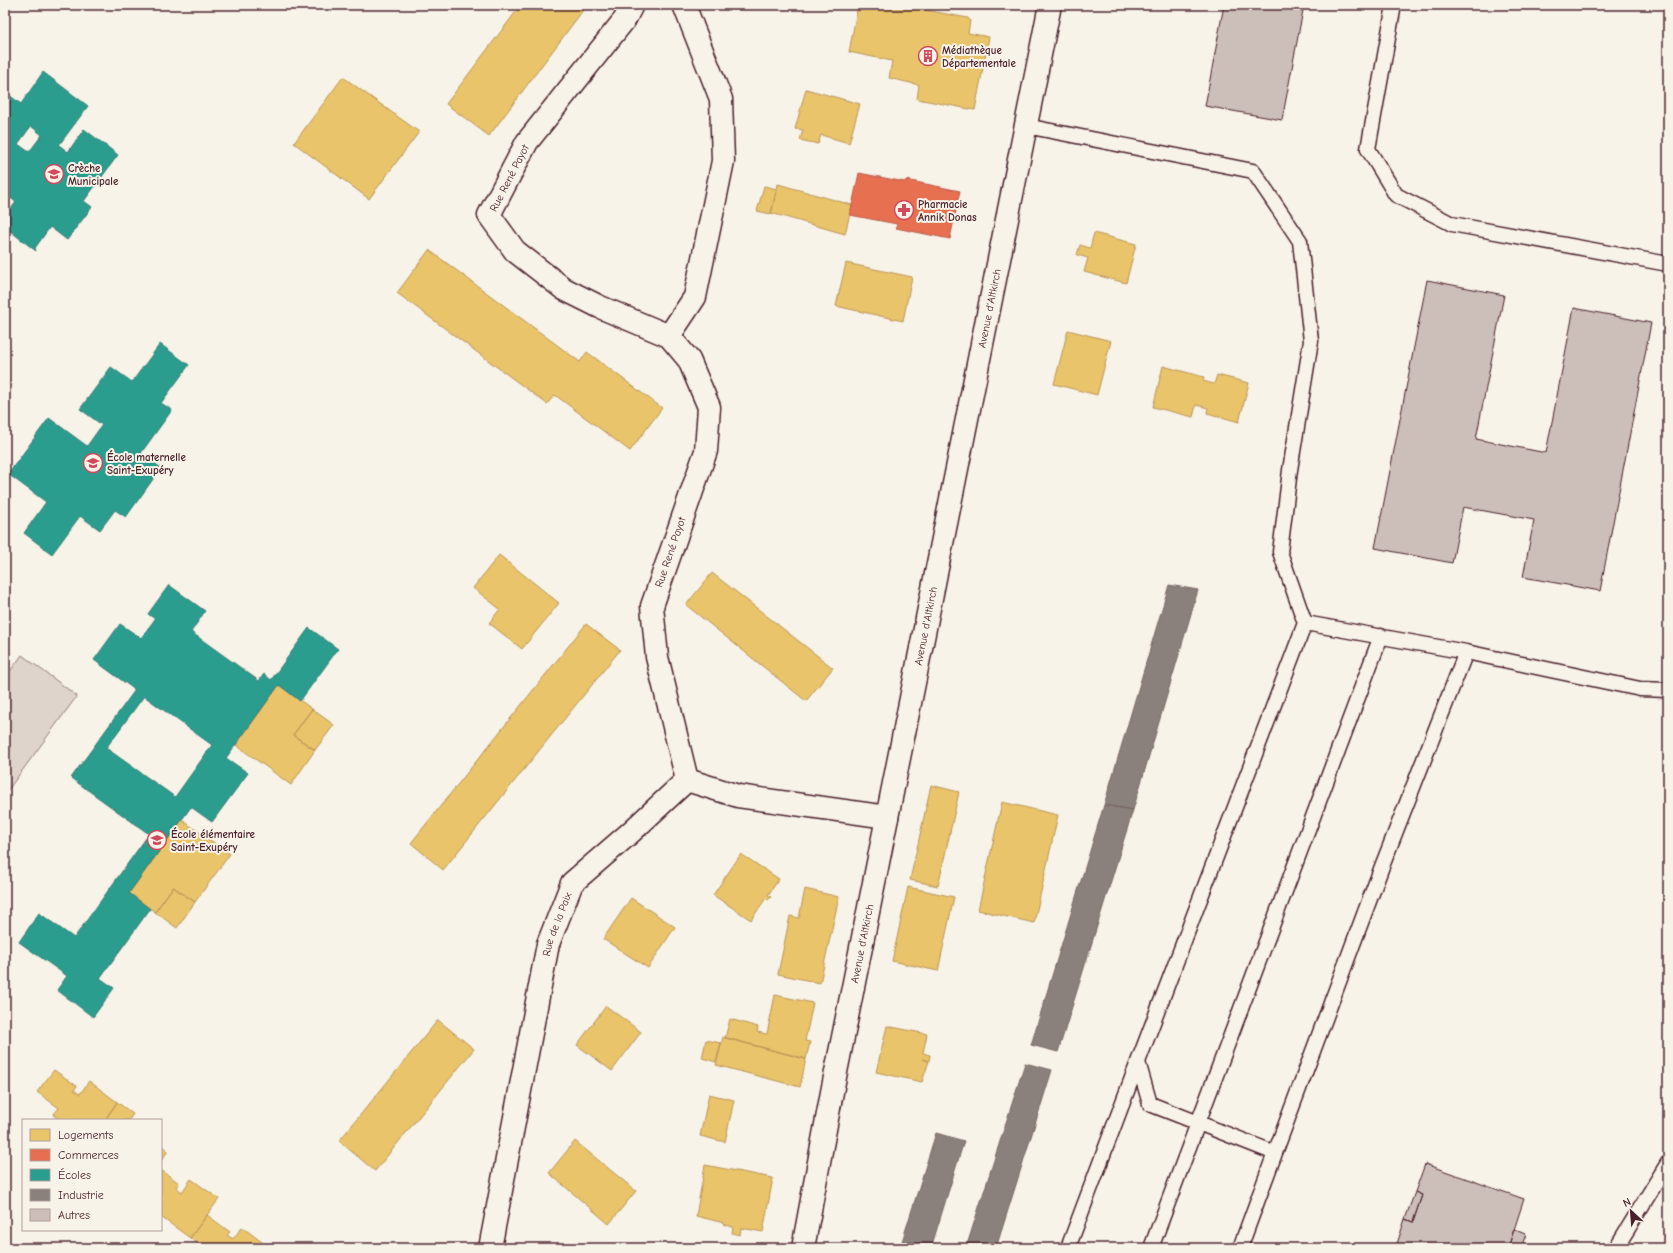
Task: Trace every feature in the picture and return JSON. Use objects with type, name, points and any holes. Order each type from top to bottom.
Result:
[{"type":"street","name":"Rue René Payot","points":[[632,5],[625,19],[527,142],[489,215],[515,251],[564,289],[600,307],[669,336],[689,360],[709,407],[706,451],[652,606],[657,657],[687,780]]},
{"type":"street","points":[[669,336],[695,297],[723,161],[721,99],[684,5]]},
{"type":"street","name":"Avenue d'Altkirch","points":[[803,1248],[832,1092],[1050,5]]},
{"type":"street","points":[[687,780],[738,796],[887,817]]},
{"type":"street","name":"Rue de la Paix","points":[[490,1248],[548,944],[572,883],[631,832],[687,780]]},
{"type":"lane","points":[[1394,5],[1368,149],[1396,195],[1452,224],[1668,264]]},
{"type":"lane","points":[[1026,126],[1253,171],[1300,241],[1311,341],[1290,470],[1280,552],[1305,623],[1068,1248]]},
{"type":"lane","points":[[1305,623],[1466,652],[1640,689],[1668,690]]},
{"type":"lane","points":[[1151,1248],[1381,636]]},
{"type":"lane","points":[[1240,1248],[1382,869],[1466,652]]},
{"type":"lane","points":[[1138,1062],[1150,1104],[1275,1153]]},
{"type":"lane","points":[[1616,1248],[1668,1163]]},
{"type":"shaded area","points":[[22,655],[77,696],[5,794],[5,678]]},
{"type":"building: Logements","points":[[521,5],[587,5],[489,136],[446,104]]},
{"type":"building: Logements","name":"Médiathèque Départementale","points":[[858,5],[899,5],[968,18],[970,21],[968,33],[989,37],[975,110],[917,99],[919,85],[889,78],[892,61],[849,52]]},
{"type":"building: Logements","points":[[343,77],[419,132],[369,199],[294,143]]},
{"type":"building: Logements","points":[[806,89],[860,104],[849,143],[821,135],[818,144],[800,140],[803,130],[795,129]]},
{"type":"building: Logements","points":[[778,184],[852,205],[845,234],[771,213]]},
{"type":"building: Logements","points":[[764,186],[777,189],[771,214],[757,211]]},
{"type":"building: Logements","points":[[1094,233],[1136,244],[1126,283],[1084,272],[1088,258],[1077,255],[1080,245],[1090,248]]},
{"type":"building: Logements","points":[[429,250],[580,362],[587,352],[662,408],[630,451],[555,395],[547,404],[397,293]]},
{"type":"building: Logements","points":[[846,263],[912,277],[903,321],[836,306]]},
{"type":"building: Logements","points":[[1068,330],[1111,341],[1097,395],[1054,384]]},
{"type":"building: Logements","points":[[1163,366],[1204,377],[1203,381],[1214,384],[1217,375],[1249,383],[1239,422],[1207,413],[1208,408],[1196,405],[1193,417],[1153,407]]},
{"type":"building: Logements","points":[[499,555],[559,603],[522,649],[489,623],[500,609],[473,588]]},
{"type":"building: Logements","points":[[712,573],[833,668],[806,701],[686,605]]},
{"type":"building: Logements","points":[[586,624],[620,650],[443,870],[411,843]]},
{"type":"building: Logements","points":[[279,685],[312,709],[293,735],[315,750],[291,785],[236,745]]},
{"type":"building: Logements","points":[[312,709],[334,725],[315,750],[293,735]]},
{"type":"building: Logements","points":[[931,785],[959,792],[938,886],[910,880]]},
{"type":"building: Logements","points":[[1002,802],[1058,815],[1034,923],[978,910]]},
{"type":"building: Logements","points":[[182,820],[230,854],[195,902],[173,887],[155,912],[129,893]]},
{"type":"building: Logements","points":[[741,854],[779,879],[768,895],[771,897],[768,900],[766,898],[751,920],[713,895]]},
{"type":"building: Logements","points":[[173,887],[195,902],[177,928],[155,912]]},
{"type":"building: Logements","points":[[908,887],[954,897],[938,971],[892,961]]},
{"type":"building: Logements","points":[[805,889],[839,897],[820,983],[778,974],[790,916],[799,918]]},
{"type":"building: Logements","points":[[631,898],[675,927],[648,968],[603,939]]},
{"type":"building: Logements","points":[[775,995],[813,1003],[805,1041],[810,1042],[806,1059],[725,1038],[730,1019],[758,1027],[757,1032],[767,1034]]},
{"type":"building: Logements","points":[[606,1006],[641,1032],[612,1071],[577,1045]]},
{"type":"building: Logements","points":[[438,1020],[474,1049],[375,1171],[339,1141]]},
{"type":"building: Logements","points":[[887,1026],[927,1034],[923,1053],[930,1055],[922,1082],[876,1072]]},
{"type":"building: Logements","points":[[723,1037],[806,1059],[800,1087],[716,1065]]},
{"type":"building: Logements","points":[[706,1040],[721,1043],[716,1062],[702,1058]]},
{"type":"building: Logements","points":[[54,1070],[77,1086],[74,1090],[80,1094],[89,1081],[117,1102],[106,1119],[59,1119],[53,1115],[59,1108],[37,1092]]},
{"type":"building: Logements","points":[[709,1094],[734,1100],[725,1142],[700,1136]]},
{"type":"building: Logements","points":[[117,1102],[133,1114],[130,1119],[106,1119]]},
{"type":"building: Logements","points":[[575,1141],[636,1191],[609,1224],[549,1173]]},
{"type":"building: Logements","points":[[162,1146],[168,1151],[162,1160]]},
{"type":"building: Logements","points":[[705,1165],[773,1178],[763,1232],[741,1228],[740,1235],[732,1233],[733,1227],[723,1224],[724,1223],[696,1216]]},
{"type":"building: Logements","points":[[162,1171],[179,1183],[176,1187],[182,1192],[191,1179],[219,1199],[190,1238],[162,1218]]},
{"type":"building: Logements","points":[[207,1215],[230,1232],[227,1235],[233,1239],[242,1227],[270,1248],[204,1248],[190,1238]]},
{"type":"building: Commerces","name":"Pharmacie Annik Donas","points":[[859,173],[905,182],[906,180],[960,191],[950,239],[896,228],[897,224],[850,215]]},
{"type":"building: Écoles","name":"Crèche Municipale","points":[[43,72],[88,106],[59,145],[68,152],[84,129],[118,155],[84,201],[92,207],[67,240],[50,227],[35,248],[36,251],[5,227],[5,217],[16,202],[5,194],[5,92],[21,104]],"holes":[[[31,126],[42,135],[29,152],[18,144]]]},
{"type":"building: Écoles","points":[[160,344],[189,365],[161,403],[172,410],[141,453],[161,468],[126,517],[115,510],[100,530],[80,516],[52,554],[24,533],[46,502],[8,474],[49,418],[87,446],[102,425],[80,409],[111,367],[132,382]]},
{"type":"building: Écoles","points":[[169,585],[205,611],[191,632],[259,681],[264,674],[271,680],[309,628],[338,649],[300,701],[279,685],[226,758],[248,773],[212,822],[191,807],[129,893],[150,909],[100,978],[114,988],[93,1017],[57,990],[67,976],[19,942],[39,913],[74,938],[149,834],[71,778],[135,690],[94,660],[120,624],[141,638],[155,619],[148,614]],"holes":[[[144,696],[212,745],[175,797],[106,748]]]},
{"type":"building: Industrie","points":[[1169,585],[1198,590],[1133,810],[1104,805]]},
{"type":"building: Industrie","points":[[1104,805],[1133,810],[1058,1052],[1031,1045]]},
{"type":"building: Industrie","points":[[1025,1063],[1052,1070],[996,1248],[966,1248]]},
{"type":"building: Industrie","points":[[936,1133],[964,1141],[931,1248],[900,1248]]},
{"type":"building: Autres","points":[[1224,5],[1304,5],[1282,120],[1205,106]]},
{"type":"building: Autres","points":[[1427,280],[1504,295],[1476,439],[1546,453],[1574,308],[1651,323],[1600,591],[1523,577],[1534,520],[1463,507],[1452,563],[1375,548]]},
{"type":"building: Autres","points":[[1425,1164],[1524,1199],[1508,1248],[1396,1247],[1405,1219],[1413,1222],[1422,1195],[1415,1192]]},
{"type":"building: Autres","points":[[1415,1192],[1422,1195],[1413,1222],[1405,1219]]},
{"type":"building: Autres","points":[[1514,1229],[1526,1234],[1521,1248],[1508,1248]]},
{"type":"place","name":"Médiathèque Départementale","points":[[928,56]]},
{"type":"place","name":"Crèche Municipale","points":[[54,174]]},
{"type":"place","name":"Pharmacie Annik Donas","points":[[904,210]]},
{"type":"place","name":"École maternelle Saint-Exupéry","points":[[93,463]]},
{"type":"place","name":"École élémentaire Saint-Exupéry","points":[[157,840]]}]
